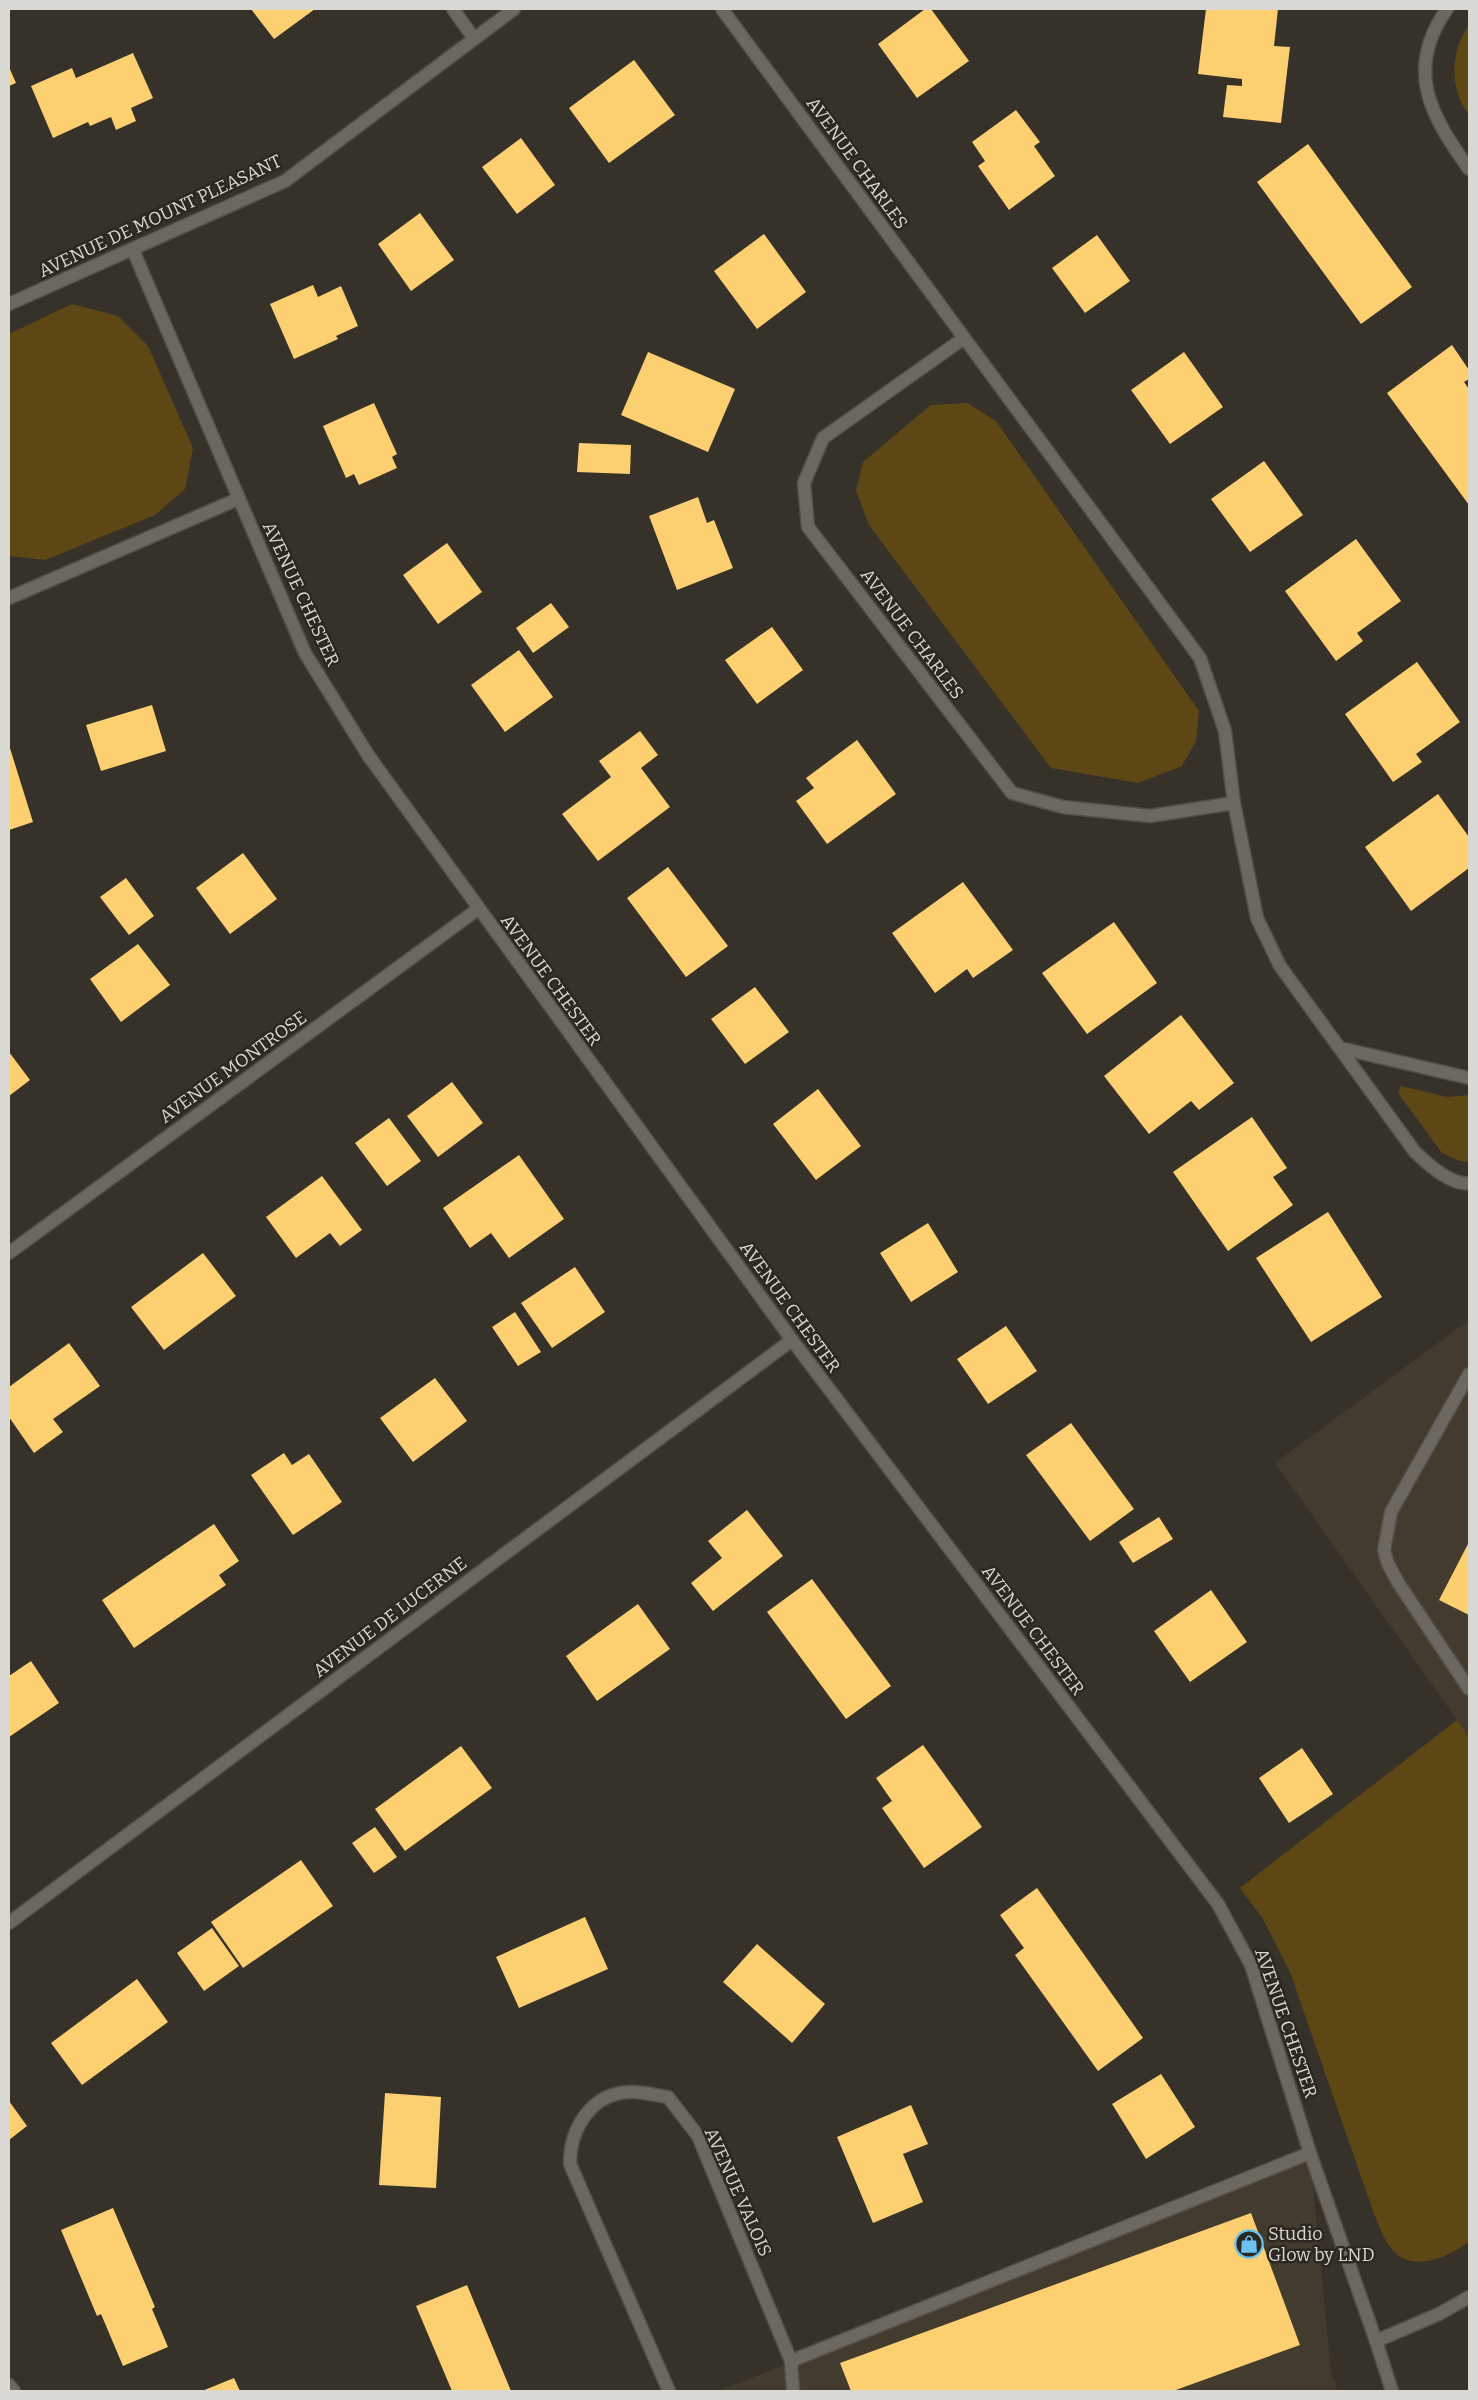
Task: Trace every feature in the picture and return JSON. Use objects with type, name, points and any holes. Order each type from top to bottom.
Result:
[{"type":"street","points":[[453,9],[474,37]]},
{"type":"street","name":"AVENUE DE MOUNT PLEASANT","points":[[9,304],[285,182],[474,37],[514,9]]},
{"type":"street","name":"AVENUE CHARLES","points":[[722,9],[1200,658],[1225,731],[1234,803],[1257,918],[1280,966],[1415,1152],[1435,1170],[1460,1184],[1469,1184]]},
{"type":"street","points":[[1447,9],[1429,44],[1425,70],[1426,93],[1437,121],[1469,169]]},
{"type":"street","name":"AVENUE CHESTER","points":[[133,250],[305,653],[368,755],[792,1340],[1218,1904],[1252,1965],[1310,2153],[1392,2391]]},
{"type":"street","name":"AVENUE CHARLES","points":[[964,338],[823,438],[804,483],[808,527],[1012,793],[1063,808],[1150,816],[1234,803]]},
{"type":"street","points":[[9,598],[238,499]]},
{"type":"street","name":"AVENUE MONTROSE","points":[[9,1253],[478,908]]},
{"type":"street","points":[[1340,1048],[1469,1078]]},
{"type":"street","name":"AVENUE DE LUCERNE","points":[[9,1923],[792,1340]]},
{"type":"street","points":[[1469,1374],[1391,1512],[1384,1550],[1388,1564],[1399,1584],[1469,1689]]},
{"type":"street","name":"AVENUE VALOIS","points":[[669,2391],[570,2164],[570,2147],[579,2123],[590,2108],[607,2096],[633,2092],[668,2097],[698,2136],[791,2361],[793,2391]]},
{"type":"street","points":[[791,2361],[1310,2153]]},
{"type":"street","points":[[1376,2341],[1439,2314],[1469,2297]]},
{"type":"street","points":[[9,2384],[14,2391]]},
{"type":"shaded area","points":[[1469,25],[1469,115],[1462,105],[1458,94],[1454,70],[1458,46]]},
{"type":"shaded area","points":[[72,304],[118,316],[148,346],[193,448],[185,489],[155,515],[45,560],[9,556],[9,334]]},
{"type":"shaded area","points":[[967,403],[996,421],[1199,711],[1196,741],[1182,766],[1138,783],[1051,768],[869,525],[856,491],[863,462],[931,405]]},
{"type":"shaded area","points":[[1401,1086],[1448,1097],[1469,1095],[1469,1162],[1460,1161],[1442,1153],[1398,1093]]},
{"type":"shaded area","points":[[1469,1320],[1469,1737],[1275,1463]]},
{"type":"shaded area","points":[[1457,1720],[1469,1737],[1469,2242],[1451,2253],[1420,2262],[1410,2261],[1400,2256],[1392,2249],[1384,2236],[1374,2214],[1290,1972],[1263,1919],[1240,1888]]},
{"type":"shaded area","points":[[1310,2153],[1331,2373],[1338,2391],[719,2391]]},
{"type":"building","points":[[251,9],[315,9],[274,39]]},
{"type":"building","points":[[925,9],[931,9],[969,61],[917,98],[878,44]]},
{"type":"building","points":[[1206,9],[1278,9],[1274,46],[1290,47],[1281,123],[1223,117],[1227,85],[1242,86],[1242,79],[1198,74]]},
{"type":"building","points":[[133,53],[153,98],[131,108],[136,121],[116,130],[111,117],[90,126],[88,122],[53,138],[31,86],[72,68],[76,78]]},
{"type":"building","points":[[634,60],[675,115],[609,163],[569,108]]},
{"type":"building","points":[[9,67],[16,83],[9,86]]},
{"type":"building","points":[[1016,110],[1040,142],[1034,146],[1055,176],[1009,210],[978,166],[985,161],[972,142]]},
{"type":"building","points":[[521,138],[555,185],[517,214],[482,167]]},
{"type":"building","points":[[1308,144],[1412,287],[1361,324],[1257,182]]},
{"type":"building","points":[[420,213],[454,260],[411,291],[378,244]]},
{"type":"building","points":[[764,234],[806,292],[757,329],[714,271]]},
{"type":"building","points":[[1097,235],[1130,281],[1085,313],[1052,268]]},
{"type":"building","points":[[313,285],[318,297],[341,286],[358,326],[336,336],[338,339],[294,359],[270,304]]},
{"type":"building","points":[[1452,345],[1469,370],[1469,379],[1464,382],[1469,389],[1469,505],[1387,393]]},
{"type":"building","points":[[648,352],[735,389],[708,452],[621,415]]},
{"type":"building","points":[[1184,352],[1223,407],[1170,444],[1131,390]]},
{"type":"building","points":[[374,403],[397,454],[392,457],[397,468],[359,485],[354,474],[346,478],[323,426]]},
{"type":"building","points":[[579,443],[631,445],[630,474],[577,472]]},
{"type":"building","points":[[1264,461],[1303,515],[1250,552],[1211,499]]},
{"type":"building","points":[[698,497],[707,523],[714,520],[733,568],[677,590],[649,516]]},
{"type":"building","points":[[1356,539],[1401,601],[1357,633],[1363,641],[1336,661],[1285,591]]},
{"type":"building","points":[[447,543],[482,592],[438,624],[403,575]]},
{"type":"building","points":[[551,603],[569,627],[533,653],[516,628]]},
{"type":"building","points":[[772,627],[803,670],[757,704],[725,660]]},
{"type":"building","points":[[519,650],[553,697],[505,732],[471,685]]},
{"type":"building","points":[[1417,662],[1460,722],[1416,754],[1422,762],[1393,782],[1345,714]]},
{"type":"building","points":[[152,705],[166,751],[101,771],[86,725]]},
{"type":"building","points":[[640,731],[658,755],[641,768],[670,807],[598,861],[562,814],[611,777],[599,761]]},
{"type":"building","points":[[857,740],[896,794],[827,844],[796,801],[814,788],[806,778]]},
{"type":"building","points":[[9,745],[33,822],[9,830]]},
{"type":"building","points":[[1438,794],[1469,837],[1469,868],[1411,911],[1365,847]]},
{"type":"building","points":[[243,853],[277,899],[230,934],[196,888]]},
{"type":"building","points":[[668,867],[728,946],[686,977],[627,898]]},
{"type":"building","points":[[126,878],[154,916],[129,935],[100,897]]},
{"type":"building","points":[[963,882],[1013,950],[973,978],[967,969],[935,993],[892,933]]},
{"type":"building","points":[[1114,922],[1157,983],[1087,1034],[1042,973]]},
{"type":"building","points":[[138,944],[170,985],[121,1022],[90,979]]},
{"type":"building","points":[[755,987],[789,1032],[745,1064],[711,1019]]},
{"type":"building","points":[[1181,1015],[1234,1083],[1199,1110],[1191,1101],[1149,1134],[1104,1076]]},
{"type":"building","points":[[9,1052],[30,1080],[9,1096]]},
{"type":"building","points":[[452,1082],[483,1123],[438,1157],[407,1116]]},
{"type":"building","points":[[818,1089],[861,1146],[816,1180],[773,1124]]},
{"type":"building","points":[[1252,1117],[1287,1168],[1273,1177],[1293,1205],[1228,1251],[1173,1172]]},
{"type":"building","points":[[389,1118],[421,1161],[387,1186],[355,1143]]},
{"type":"building","points":[[519,1155],[564,1219],[509,1258],[491,1233],[470,1248],[443,1208]]},
{"type":"building","points":[[322,1176],[362,1230],[340,1246],[330,1233],[296,1258],[266,1217]]},
{"type":"building","points":[[1328,1212],[1382,1297],[1311,1342],[1256,1258]]},
{"type":"building","points":[[928,1223],[958,1272],[911,1302],[880,1253]]},
{"type":"building","points":[[203,1253],[236,1296],[164,1350],[131,1307]]},
{"type":"building","points":[[575,1267],[605,1312],[552,1348],[521,1303]]},
{"type":"building","points":[[515,1312],[541,1352],[518,1366],[492,1327]]},
{"type":"building","points":[[1006,1326],[1037,1371],[988,1404],[957,1359]]},
{"type":"building","points":[[69,1343],[100,1386],[53,1419],[63,1432],[34,1453],[9,1417],[9,1387]]},
{"type":"building","points":[[435,1378],[467,1421],[413,1462],[380,1418]]},
{"type":"building","points":[[1071,1423],[1134,1509],[1090,1541],[1026,1455]]},
{"type":"building","points":[[284,1453],[292,1465],[309,1454],[342,1502],[293,1535],[251,1475]]},
{"type":"building","points":[[747,1510],[783,1556],[713,1611],[691,1583],[722,1558],[708,1541]]},
{"type":"building","points":[[1159,1517],[1173,1539],[1133,1563],[1119,1542]]},
{"type":"building","points":[[214,1524],[239,1561],[219,1575],[226,1585],[134,1648],[102,1600]]},
{"type":"building","points":[[1469,1542],[1469,1615],[1439,1600]]},
{"type":"building","points":[[812,1579],[891,1686],[846,1719],[767,1612]]},
{"type":"building","points":[[1211,1590],[1247,1642],[1190,1682],[1154,1631]]},
{"type":"building","points":[[638,1604],[670,1649],[597,1701],[566,1656]]},
{"type":"building","points":[[31,1661],[59,1703],[9,1737],[9,1676]]},
{"type":"building","points":[[923,1745],[982,1827],[924,1868],[882,1808],[892,1801],[876,1778]]},
{"type":"building","points":[[461,1746],[492,1788],[405,1851],[375,1809]]},
{"type":"building","points":[[1302,1748],[1333,1794],[1289,1823],[1259,1778]]},
{"type":"building","points":[[375,1827],[397,1857],[374,1873],[352,1843]]},
{"type":"building","points":[[301,1860],[333,1906],[243,1968],[211,1922]]},
{"type":"building","points":[[1037,1888],[1143,2038],[1098,2071],[1015,1955],[1024,1948],[1000,1915]]},
{"type":"building","points":[[585,1917],[608,1969],[519,2008],[496,1957]]},
{"type":"building","points":[[212,1928],[239,1966],[204,1991],[177,1953]]},
{"type":"building","points":[[757,1944],[825,2004],[792,2043],[723,1982]]},
{"type":"building","points":[[137,1979],[168,2022],[82,2085],[51,2043]]},
{"type":"building","points":[[1161,2074],[1195,2127],[1146,2159],[1112,2104]]},
{"type":"building","points":[[385,2093],[441,2097],[436,2188],[379,2185]]},
{"type":"building","points":[[9,2101],[27,2126],[9,2140]]},
{"type":"building","points":[[911,2105],[928,2144],[903,2154],[923,2202],[873,2223],[837,2137]]},
{"type":"building","points":[[113,2208],[155,2307],[152,2309],[168,2347],[123,2366],[101,2314],[97,2316],[61,2230]]},
{"type":"building","points":[[1251,2213],[1300,2345],[1173,2391],[851,2391],[840,2363]]},
{"type":"building","points":[[467,2285],[511,2391],[452,2391],[416,2306]]},
{"type":"building","points":[[234,2378],[240,2391],[202,2391]]},
{"type":"place","name":"Studio Glow by LND","points":[[1249,2244]]}]
